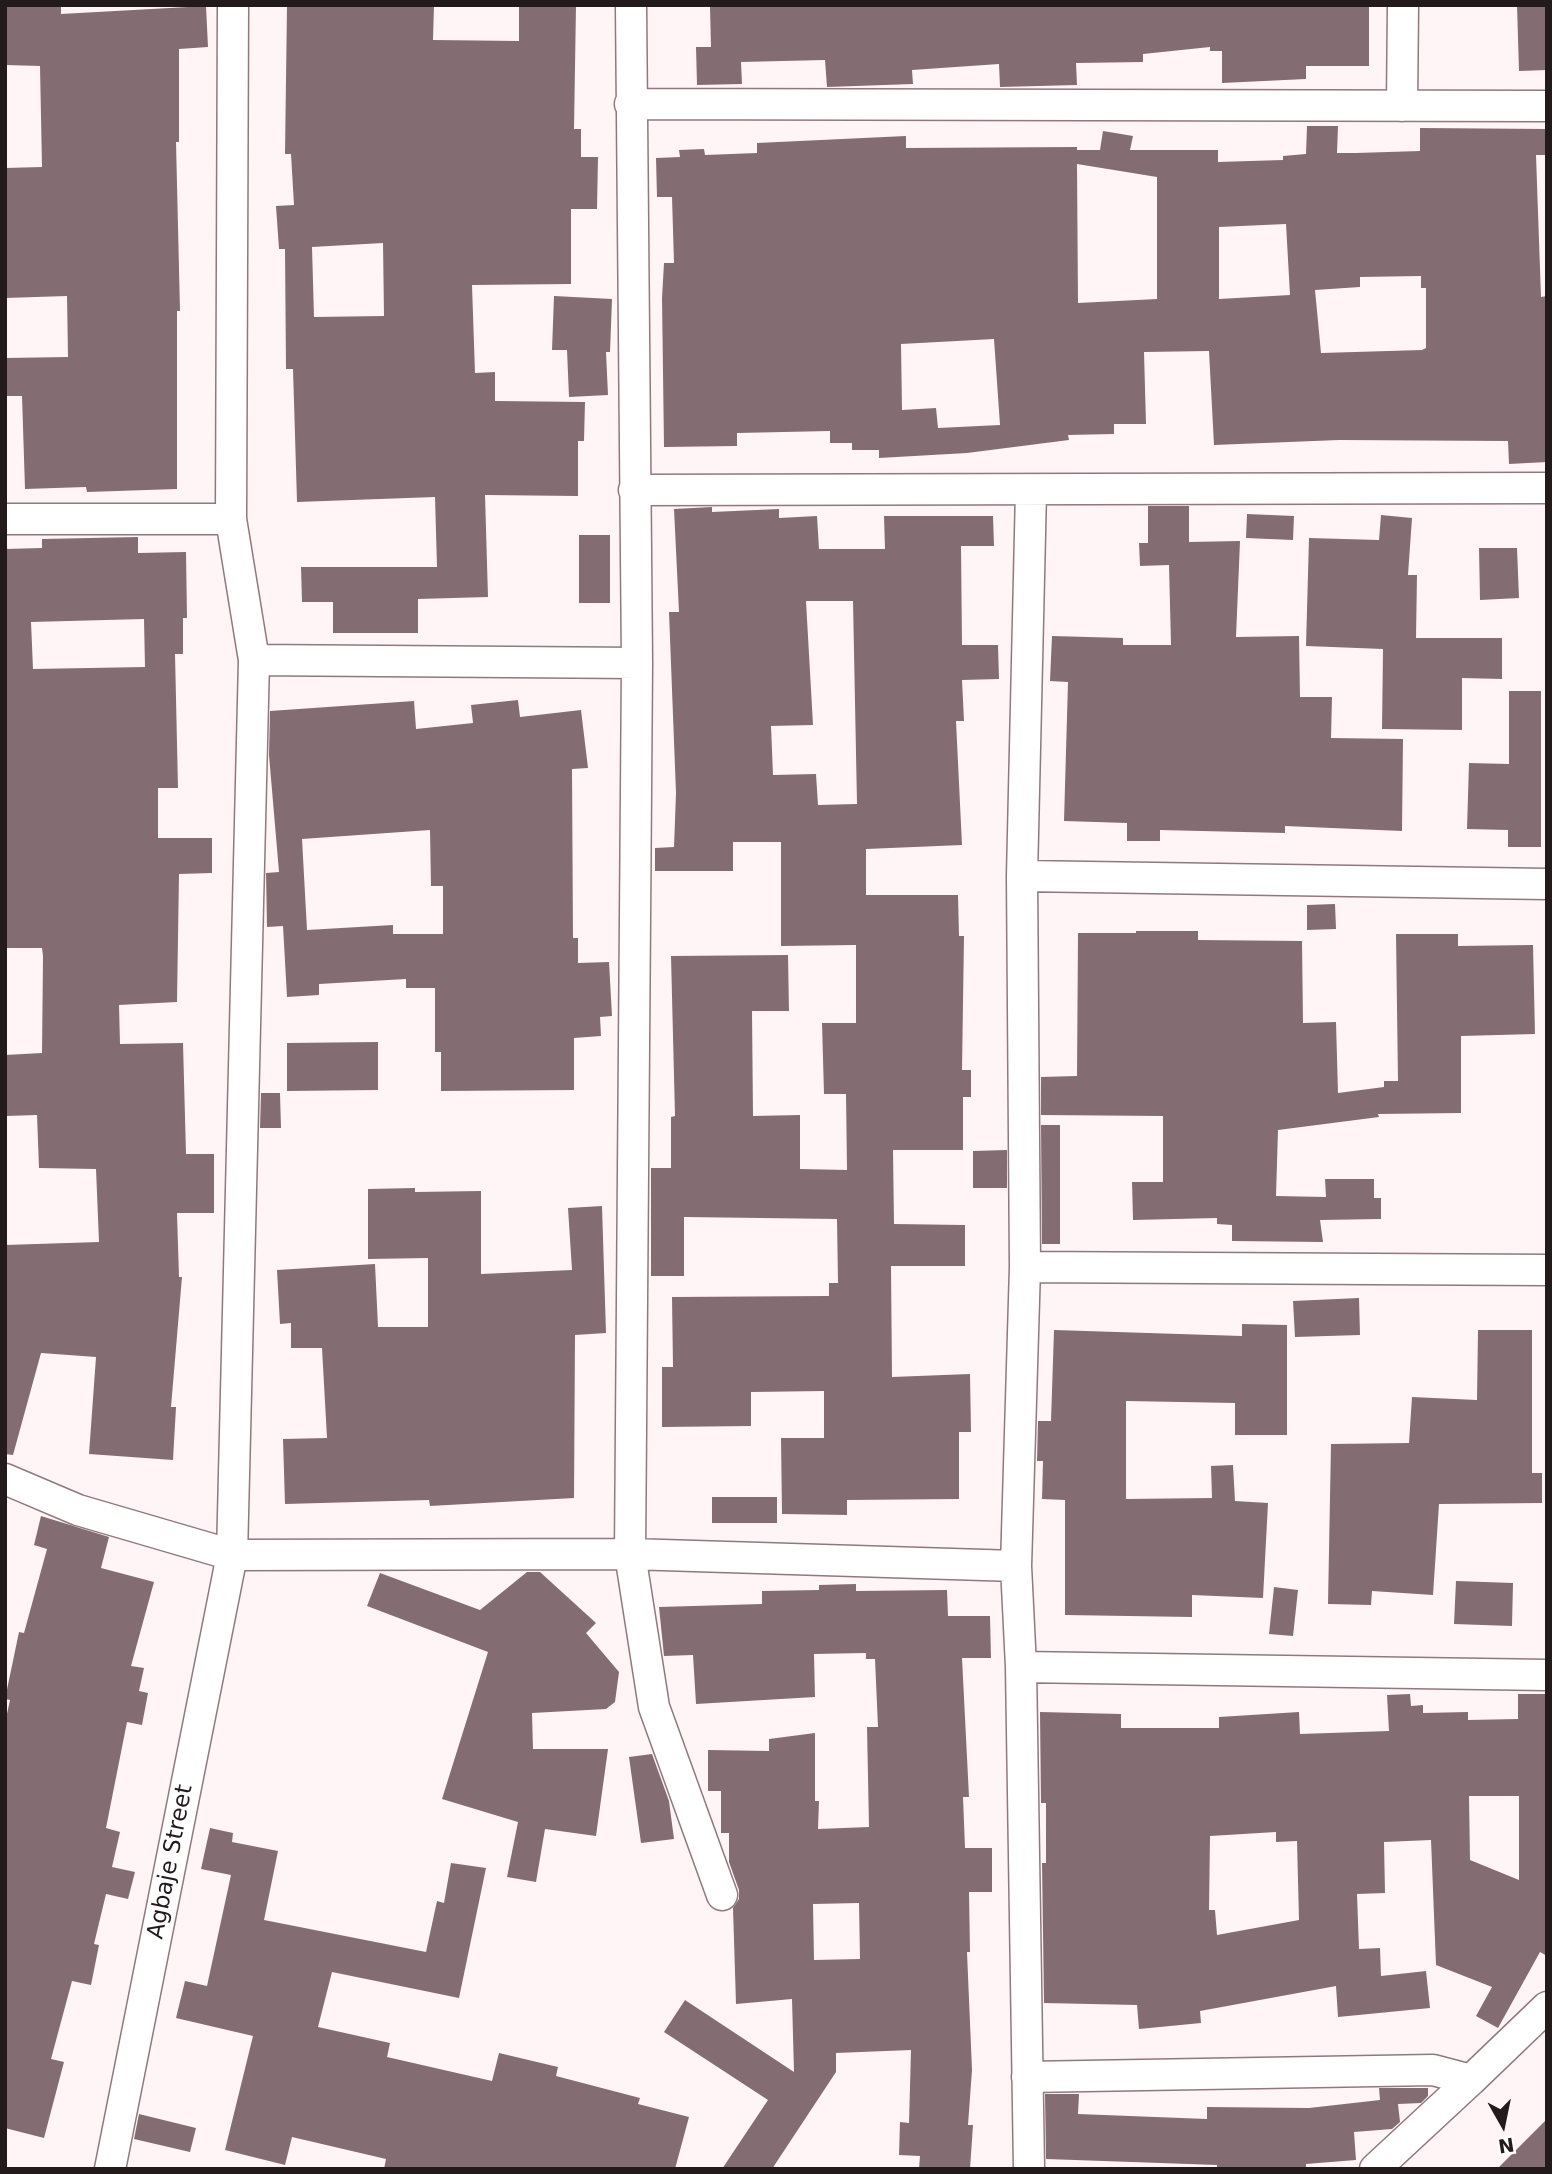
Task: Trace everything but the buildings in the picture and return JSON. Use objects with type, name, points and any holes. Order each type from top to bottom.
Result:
[{"type":"street","name":"Agbaje Street","points":[[113,2168],[232,1555],[254,660],[231,519],[233,5]]},
{"type":"street","points":[[631,5],[637,663],[630,1554],[654,1707],[722,1895]]},
{"type":"street","points":[[1402,107],[1403,5]]},
{"type":"street","points":[[630,104],[1547,106]]},
{"type":"street","points":[[634,490],[1547,488]]},
{"type":"street","points":[[1029,2169],[1021,1667],[1016,1566],[1025,1267],[1022,876],[1031,491]]},
{"type":"street","points":[[5,519],[231,519]]},
{"type":"street","points":[[254,660],[637,663]]},
{"type":"street","points":[[1022,876],[1547,884]]},
{"type":"street","points":[[1025,1267],[1547,1270]]},
{"type":"street","points":[[5,1479],[78,1510],[232,1555],[630,1554],[1016,1566]]},
{"type":"street","points":[[1021,1667],[1547,1675]]},
{"type":"street","points":[[1375,2169],[1547,2007]]},
{"type":"street","points":[[1027,2077],[1433,2070],[1471,2080]]}]
